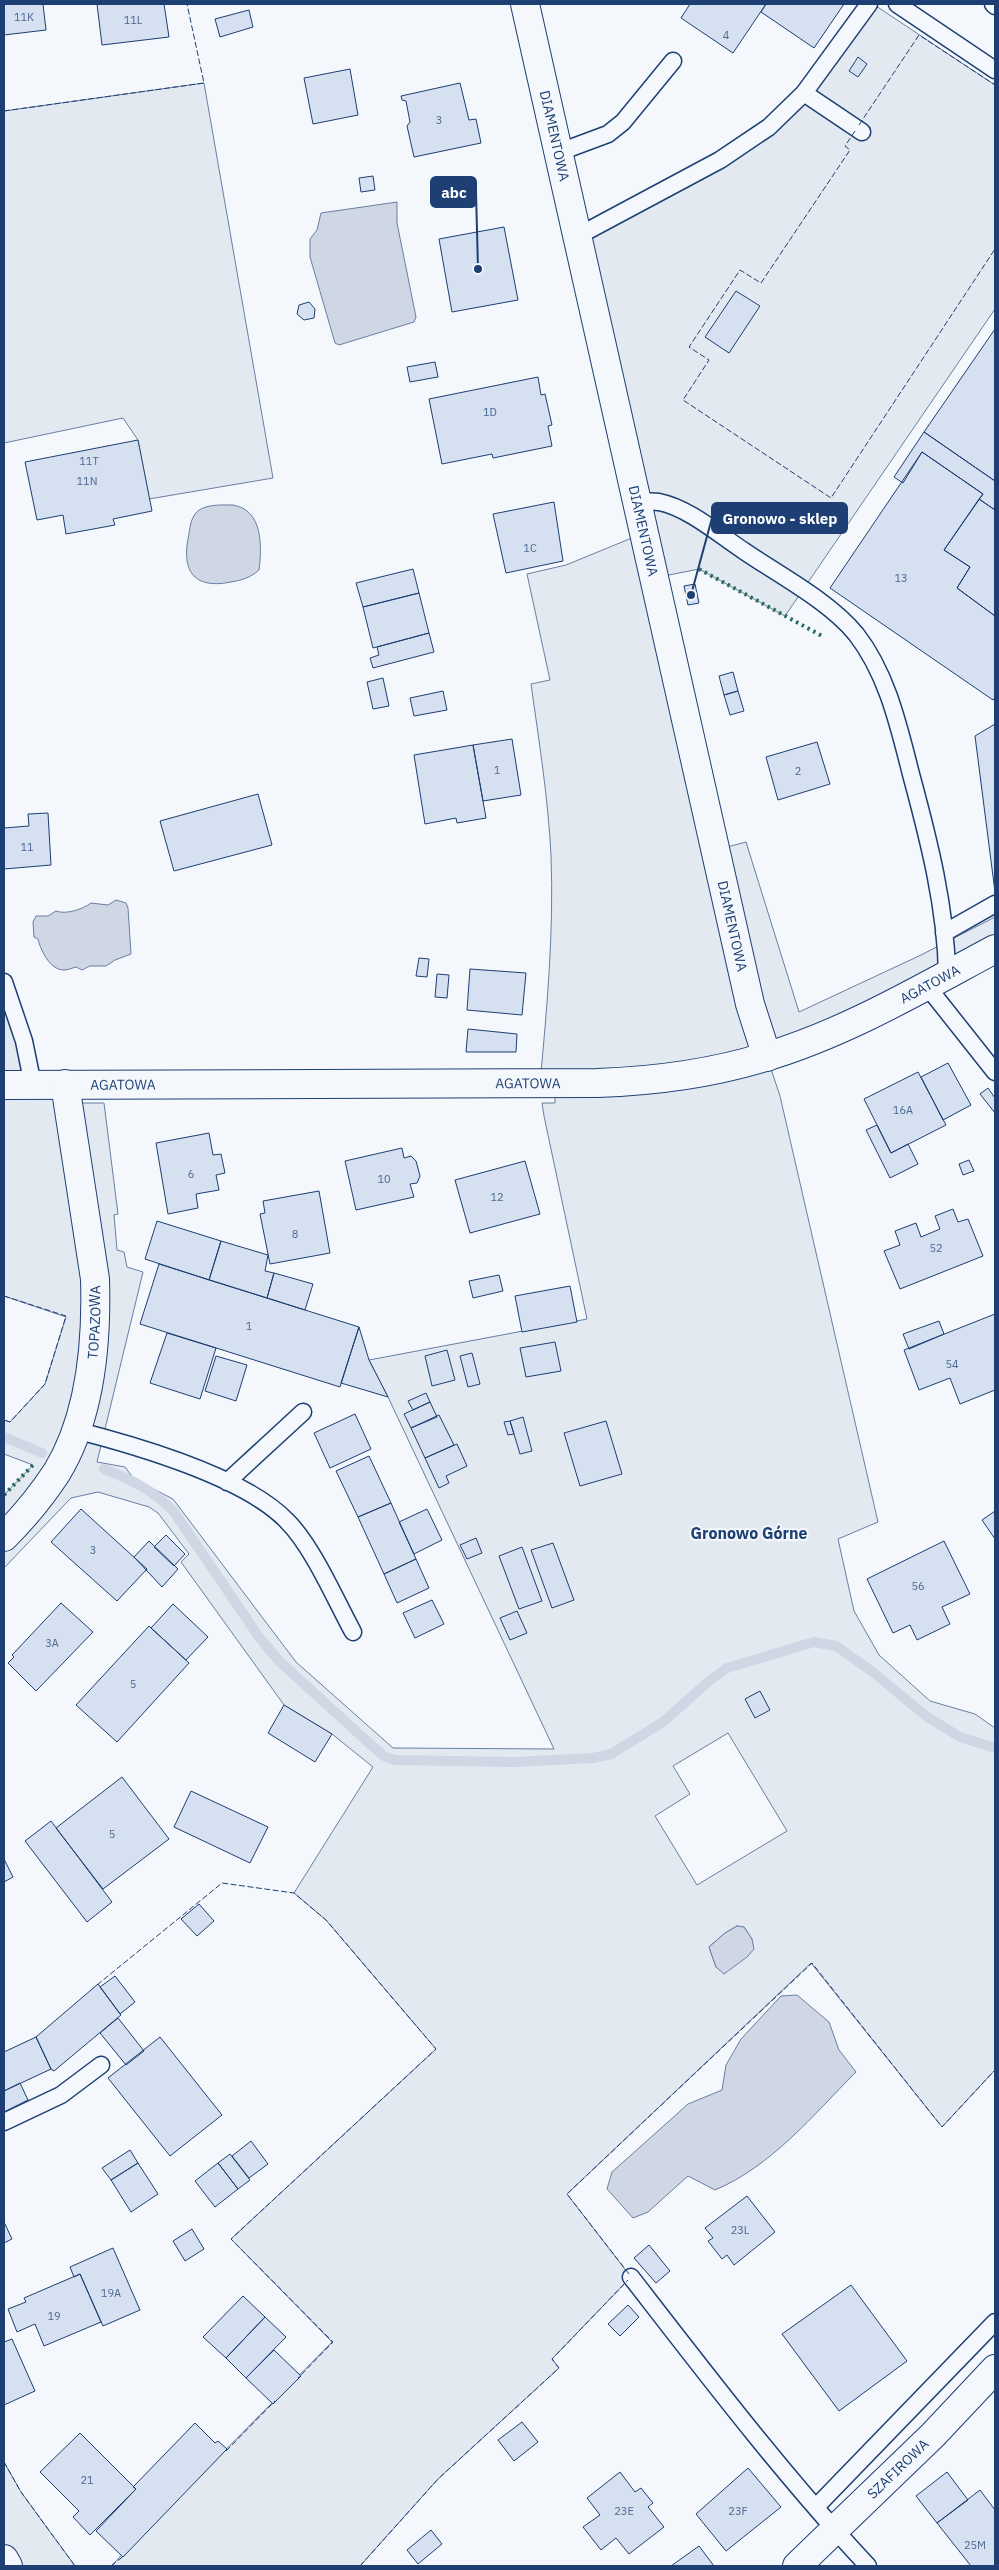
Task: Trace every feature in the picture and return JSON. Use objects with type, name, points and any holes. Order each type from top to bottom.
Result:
[{"type":"street","name":"DIAMENTOWA","points":[[525,4],[750,1004],[767,1057]]},
{"type":"street","name":"AGATOWA","points":[[4,1085],[622,1083],[686,1076],[767,1057],[826,1034],[995,949]]},
{"type":"street","name":"TOPAZOWA","points":[[4,1537],[56,1473],[75,1430],[89,1379],[96,1311],[95,1279],[65,1084]]},
{"type":"street","name":"SZAFIROWA","points":[[797,2566],[835,2531],[995,2369]]},
{"type":"street","points":[[4,2559],[8,2566]]},
{"type":"lane","points":[[576,237],[735,150],[778,120],[804,93],[869,4]]},
{"type":"lane","points":[[897,4],[995,70]]},
{"type":"lane","points":[[557,153],[608,134],[623,122],[673,61]]},
{"type":"lane","points":[[804,93],[862,132]]},
{"type":"lane","points":[[636,502],[657,502],[686,513],[803,590],[840,618],[855,634],[871,657],[893,706],[925,827],[944,933],[936,980],[995,1072]]},
{"type":"lane","points":[[944,933],[995,904]]},
{"type":"lane","points":[[4,982],[24,1041],[33,1085]]},
{"type":"lane","points":[[227,1482],[303,1412]]},
{"type":"lane","points":[[75,1430],[137,1446],[227,1482],[261,1501],[289,1522],[305,1544],[353,1632]]},
{"type":"lane","points":[[4,2122],[61,2095],[101,2065]]},
{"type":"lane","points":[[630,2277],[696,2362],[816,2508],[868,2566]]},
{"type":"lane","points":[[816,2508],[995,2322]]},
{"type":"shaded area","points":[[873,4],[995,85],[995,309],[785,616],[699,569],[654,578],[716,850],[746,842],[799,1012],[921,955],[995,917],[995,949],[767,1057],[780,1096],[878,1522],[838,1539],[854,1611],[879,1655],[930,1701],[975,1714],[995,1728],[995,2070],[942,2127],[811,1963],[567,2194],[631,2277],[552,2359],[559,2368],[438,2479],[360,2566],[111,2566],[332,2342],[231,2239],[436,2049],[326,1920],[294,1893],[373,1767],[332,1734],[284,1705],[181,1562],[189,1554],[158,1513],[149,1507],[98,1492],[71,1498],[4,1568],[4,1495],[33,1465],[4,1454],[4,1420],[10,1422],[45,1384],[66,1317],[4,1296],[4,982],[31,1067],[68,1103],[104,1103],[118,1214],[114,1215],[117,1250],[124,1252],[127,1267],[143,1272],[97,1462],[125,1467],[134,1479],[173,1499],[296,1662],[393,1748],[554,1749],[369,1360],[587,1319],[542,1103],[555,1103],[555,1084],[540,1083],[549,969],[552,884],[548,812],[531,684],[550,680],[527,574],[566,565],[644,533],[576,237],[769,127]],"holes":[[[728,1733],[787,1831],[697,1885],[655,1816],[690,1794],[673,1766]],[[737,1926],[744,1927],[752,1939],[716,1967],[709,1947],[725,1933]]]},
{"type":"shaded area","points":[[204,83],[273,478],[149,499],[138,440],[123,418],[4,443],[4,111]]},
{"type":"shaded area","points":[[397,202],[397,223],[416,317],[414,322],[339,345],[335,343],[310,257],[310,239],[317,230],[321,213]]},
{"type":"shaded area","points":[[233,505],[243,508],[255,521],[260,540],[259,570],[246,578],[231,582],[218,584],[198,580],[188,567],[187,557],[187,546],[193,517],[199,510],[207,507]]},
{"type":"shaded area","points":[[116,900],[126,903],[128,908],[131,954],[115,960],[106,966],[90,966],[82,970],[76,967],[66,970],[59,969],[50,963],[43,953],[38,939],[34,937],[33,922],[36,916],[48,916],[56,911],[74,911],[91,903],[108,905]]},
{"type":"shaded area","points":[[737,1926],[744,1927],[752,1939],[754,1949],[747,1957],[724,1974],[716,1967],[709,1947],[725,1933]]},
{"type":"shaded area","points":[[797,1995],[829,2022],[839,2050],[856,2072],[791,2138],[736,2180],[715,2190],[688,2176],[648,2212],[633,2218],[607,2189],[612,2172],[688,2104],[722,2090],[726,2065],[741,2039],[781,1996]]},
{"type":"shaded area","points":[[4,2462],[21,2492],[75,2566],[4,2566]]},
{"type":"building","points":[[4,4],[43,4],[46,30],[4,35]]},
{"type":"building","points":[[97,4],[164,4],[169,37],[102,45]]},
{"type":"building","points":[[690,4],[766,4],[733,53],[681,18]]},
{"type":"building","points":[[766,4],[844,4],[814,48],[761,12]]},
{"type":"building","points":[[249,10],[253,27],[220,37],[215,19]]},
{"type":"building","points":[[858,57],[867,64],[858,77],[849,71]]},
{"type":"building","points":[[350,69],[358,115],[313,124],[304,78]]},
{"type":"building","points":[[460,83],[469,120],[476,119],[481,143],[414,157],[407,126],[410,122],[406,101],[402,100],[401,96]]},
{"type":"building","points":[[373,176],[375,190],[361,192],[359,178]]},
{"type":"building","points":[[504,227],[518,300],[452,312],[439,239]]},
{"type":"building","points":[[736,291],[760,306],[729,353],[705,337]]},
{"type":"building","points":[[309,302],[315,309],[314,318],[304,320],[297,314],[299,305]]},
{"type":"building","points":[[995,329],[995,481],[924,432]]},
{"type":"building","points":[[435,362],[438,377],[410,382],[407,367]]},
{"type":"building","points":[[538,377],[541,395],[545,394],[552,425],[548,426],[552,446],[493,458],[492,454],[442,464],[429,399]]},
{"type":"building","points":[[924,432],[995,481],[995,510],[979,499],[983,494],[922,452],[903,483],[894,477]]},
{"type":"building","points":[[138,440],[152,511],[113,519],[115,525],[66,534],[63,515],[37,520],[25,462]]},
{"type":"building","points":[[922,452],[983,494],[944,550],[970,567],[957,588],[995,616],[995,697],[993,700],[830,588]]},
{"type":"building","points":[[979,499],[995,510],[995,616],[957,588],[970,567],[944,550]]},
{"type":"building","points":[[554,502],[563,561],[506,573],[493,514]]},
{"type":"building","points":[[413,569],[419,593],[363,607],[356,583]]},
{"type":"building","points":[[695,584],[699,603],[688,605],[684,586]]},
{"type":"building","points":[[419,593],[429,633],[373,648],[363,607]]},
{"type":"building","points":[[429,633],[434,652],[373,668],[370,658],[379,655],[377,647]]},
{"type":"building","points":[[733,672],[738,691],[724,695],[719,676]]},
{"type":"building","points":[[383,678],[389,706],[373,709],[367,682]]},
{"type":"building","points":[[443,691],[447,710],[414,716],[410,698]]},
{"type":"building","points":[[738,691],[744,711],[730,715],[724,695]]},
{"type":"building","points":[[995,724],[995,892],[975,736]]},
{"type":"building","points":[[512,739],[521,795],[483,801],[473,745]]},
{"type":"building","points":[[817,742],[830,784],[778,800],[766,757]]},
{"type":"building","points":[[473,745],[486,818],[457,823],[456,818],[425,824],[414,755]]},
{"type":"building","points":[[258,794],[272,845],[174,871],[160,821]]},
{"type":"building","points":[[48,813],[51,865],[4,869],[4,828],[29,826],[28,814]]},
{"type":"building","points":[[419,958],[429,959],[427,977],[416,976]]},
{"type":"building","points":[[470,969],[526,973],[522,1015],[467,1010]]},
{"type":"building","points":[[437,974],[449,975],[447,998],[435,997]]},
{"type":"building","points":[[468,1029],[517,1034],[516,1052],[466,1052]]},
{"type":"building","points":[[948,1063],[971,1105],[943,1120],[921,1077]]},
{"type":"building","points":[[918,1072],[946,1125],[891,1153],[864,1099]]},
{"type":"building","points":[[988,1088],[995,1098],[995,1113],[980,1094]]},
{"type":"building","points":[[877,1125],[891,1153],[908,1144],[918,1164],[890,1178],[866,1130]]},
{"type":"building","points":[[209,1133],[213,1155],[221,1154],[225,1173],[216,1175],[219,1190],[196,1194],[198,1208],[168,1214],[156,1143]]},
{"type":"building","points":[[402,1148],[404,1158],[411,1156],[416,1161],[420,1176],[417,1183],[410,1184],[414,1197],[356,1210],[345,1161]]},
{"type":"building","points":[[969,1160],[974,1171],[963,1175],[959,1164]]},
{"type":"building","points":[[525,1161],[540,1214],[470,1233],[455,1180]]},
{"type":"building","points":[[319,1191],[330,1253],[270,1264],[260,1214],[265,1213],[263,1201]]},
{"type":"building","points":[[953,1209],[958,1222],[968,1219],[983,1256],[900,1289],[884,1251],[900,1245],[895,1231],[916,1223],[921,1237],[940,1229],[935,1216]]},
{"type":"building","points":[[157,1221],[221,1241],[209,1280],[145,1259]]},
{"type":"building","points":[[221,1241],[268,1255],[265,1271],[274,1273],[267,1298],[209,1280]]},
{"type":"building","points":[[159,1264],[359,1327],[340,1387],[140,1324]]},
{"type":"building","points":[[274,1273],[313,1284],[305,1310],[267,1298]]},
{"type":"building","points":[[499,1275],[503,1291],[473,1298],[469,1281]]},
{"type":"building","points":[[570,1286],[577,1322],[522,1332],[515,1296]]},
{"type":"building","points":[[995,1314],[995,1390],[960,1404],[950,1378],[919,1390],[904,1350]]},
{"type":"building","points":[[939,1321],[944,1334],[909,1349],[903,1334]]},
{"type":"building","points":[[359,1327],[369,1360],[388,1397],[341,1383]]},
{"type":"building","points":[[167,1333],[216,1348],[200,1399],[150,1383]]},
{"type":"building","points":[[555,1342],[561,1371],[526,1377],[520,1348]]},
{"type":"building","points":[[447,1350],[455,1380],[432,1386],[425,1356]]},
{"type":"building","points":[[472,1353],[480,1384],[468,1387],[460,1356]]},
{"type":"building","points":[[216,1356],[247,1365],[236,1401],[205,1391]]},
{"type":"building","points":[[426,1393],[430,1402],[413,1410],[408,1401]]},
{"type":"building","points":[[430,1402],[437,1417],[411,1428],[404,1414]]},
{"type":"building","points":[[355,1414],[371,1449],[330,1468],[314,1433]]},
{"type":"building","points":[[439,1415],[454,1445],[425,1458],[411,1428]]},
{"type":"building","points":[[523,1417],[532,1451],[520,1454],[510,1421]]},
{"type":"building","points":[[510,1421],[514,1434],[508,1435],[504,1422]]},
{"type":"building","points":[[606,1421],[622,1474],[580,1486],[564,1433]]},
{"type":"building","points":[[457,1444],[467,1466],[446,1476],[449,1483],[439,1488],[425,1458]]},
{"type":"building","points":[[369,1456],[391,1503],[358,1517],[336,1471]]},
{"type":"building","points":[[391,1503],[416,1559],[384,1574],[358,1517]]},
{"type":"building","points":[[81,1509],[147,1569],[117,1601],[51,1542]]},
{"type":"building","points":[[427,1509],[442,1540],[414,1554],[399,1522]]},
{"type":"building","points":[[995,1511],[995,1539],[982,1520]]},
{"type":"building","points":[[166,1535],[185,1554],[174,1566],[154,1547]]},
{"type":"building","points":[[476,1538],[482,1553],[467,1559],[460,1545]]},
{"type":"building","points":[[149,1541],[178,1569],[162,1587],[134,1557]]},
{"type":"building","points":[[944,1541],[970,1594],[942,1607],[950,1624],[917,1640],[910,1625],[893,1633],[867,1579]]},
{"type":"building","points":[[553,1543],[574,1600],[552,1608],[531,1550]]},
{"type":"building","points":[[522,1547],[542,1601],[519,1609],[499,1556]]},
{"type":"building","points":[[416,1559],[429,1588],[397,1603],[384,1574]]},
{"type":"building","points":[[432,1600],[444,1624],[415,1638],[403,1613]]},
{"type":"building","points":[[61,1603],[93,1632],[36,1691],[8,1663],[14,1657],[12,1655]]},
{"type":"building","points":[[173,1604],[208,1637],[186,1660],[151,1628]]},
{"type":"building","points":[[517,1611],[527,1633],[510,1640],[500,1618]]},
{"type":"building","points":[[149,1626],[189,1663],[117,1742],[76,1705]]},
{"type":"building","points":[[760,1691],[770,1710],[755,1718],[745,1699]]},
{"type":"building","points":[[284,1705],[332,1734],[315,1762],[268,1733]]},
{"type":"building","points":[[122,1777],[169,1839],[103,1889],[56,1828]]},
{"type":"building","points":[[191,1791],[268,1827],[250,1863],[174,1827]]},
{"type":"building","points":[[51,1821],[112,1902],[87,1922],[25,1841]]},
{"type":"building","points":[[4,1859],[13,1877],[4,1882]]},
{"type":"building","points":[[199,1904],[214,1921],[197,1936],[181,1919]]},
{"type":"building","points":[[115,1976],[135,2002],[120,2014],[100,1987]]},
{"type":"building","points":[[98,1984],[121,2015],[54,2071],[51,2069],[36,2037]]},
{"type":"building","points":[[118,2018],[144,2051],[126,2065],[100,2033]]},
{"type":"building","points":[[36,2037],[51,2069],[4,2091],[4,2052]]},
{"type":"building","points":[[160,2037],[222,2115],[170,2156],[108,2078]]},
{"type":"building","points":[[20,2083],[28,2100],[4,2112],[4,2091]]},
{"type":"building","points":[[251,2141],[268,2164],[249,2178],[232,2156]]},
{"type":"building","points":[[130,2150],[138,2163],[111,2180],[102,2168]]},
{"type":"building","points":[[230,2154],[250,2180],[238,2189],[218,2163]]},
{"type":"building","points":[[138,2163],[158,2194],[131,2212],[111,2180]]},
{"type":"building","points":[[218,2163],[238,2189],[215,2207],[195,2181]]},
{"type":"building","points":[[747,2196],[775,2232],[734,2265],[727,2255],[722,2259],[708,2241],[713,2238],[705,2228]]},
{"type":"building","points":[[4,2222],[12,2239],[4,2243]]},
{"type":"building","points":[[192,2229],[204,2249],[185,2261],[173,2241]]},
{"type":"building","points":[[649,2245],[670,2271],[656,2283],[634,2258]]},
{"type":"building","points":[[113,2248],[140,2310],[103,2326],[80,2274],[74,2277],[70,2267]]},
{"type":"building","points":[[80,2274],[101,2322],[44,2346],[35,2324],[17,2332],[8,2309],[26,2302],[24,2298]]},
{"type":"building","points":[[851,2285],[907,2361],[839,2411],[782,2334]]},
{"type":"building","points":[[243,2296],[265,2317],[226,2358],[203,2337]]},
{"type":"building","points":[[628,2305],[639,2317],[620,2336],[608,2324]]},
{"type":"building","points":[[265,2317],[286,2337],[246,2378],[226,2358]]},
{"type":"building","points":[[12,2339],[35,2391],[4,2405],[4,2342]]},
{"type":"building","points":[[274,2350],[301,2376],[273,2404],[246,2378]]},
{"type":"building","points":[[522,2422],[538,2442],[514,2461],[498,2440]]},
{"type":"building","points":[[195,2423],[215,2443],[218,2441],[227,2449],[123,2557],[96,2531],[136,2489],[133,2487]]},
{"type":"building","points":[[80,2433],[136,2489],[90,2535],[73,2517],[79,2511],[40,2472]]},
{"type":"building","points":[[748,2468],[781,2507],[726,2551],[696,2514]]},
{"type":"building","points":[[620,2472],[635,2492],[641,2488],[653,2503],[648,2507],[664,2527],[629,2554],[616,2538],[601,2550],[583,2527],[600,2515],[587,2498]]},
{"type":"building","points":[[947,2472],[968,2500],[937,2523],[916,2496]]},
{"type":"building","points":[[980,2490],[995,2510],[995,2566],[971,2566],[937,2523]]},
{"type":"building","points":[[431,2530],[442,2544],[418,2564],[407,2550]]},
{"type":"building","points":[[699,2546],[714,2566],[671,2566]]},
{"type":"waterway","points":[[4,1437],[42,1453]]},
{"type":"waterway","points":[[104,1469],[142,1486],[174,1512],[259,1637],[278,1660],[370,1744],[384,1756],[394,1760],[515,1762],[593,1758],[611,1754],[663,1722],[709,1681],[727,1668],[814,1642],[836,1646],[874,1673],[926,1716],[960,1737],[995,1748]]},
{"type":"hedge","points":[[699,569],[824,637]]},
{"type":"hedge","points":[[4,1495],[33,1465]]},
{"type":"fence","points":[[4,111],[204,83],[187,4]]},
{"type":"fence","points":[[859,125],[919,35],[995,85]]},
{"type":"fence","points":[[855,131],[845,146],[850,150],[761,283],[740,270],[689,347],[709,360],[683,400],[831,498],[995,249]]},
{"type":"fence","points":[[4,1296],[66,1316],[45,1384],[10,1422],[4,1420]]},
{"type":"fence","points":[[97,1985],[222,1883],[294,1893],[326,1920],[436,2049],[231,2239],[333,2342],[298,2378]]},
{"type":"fence","points":[[629,2274],[567,2194],[812,1963],[942,2127],[995,2070]]},
{"type":"fence","points":[[360,2566],[438,2479],[559,2368],[552,2359],[628,2280]]},
{"type":"fence","points":[[226,2451],[275,2401]]},
{"type":"fence","points":[[4,2462],[21,2492],[75,2566]]},
{"type":"fence","points":[[111,2566],[125,2555]]},
{"type":"place","name":"abc","points":[[478,269]]},
{"type":"place","name":"Gronowo - sklep","points":[[691,595]]},
{"type":"district","name":"Gronowo Górne","points":[[749,1533]]}]
